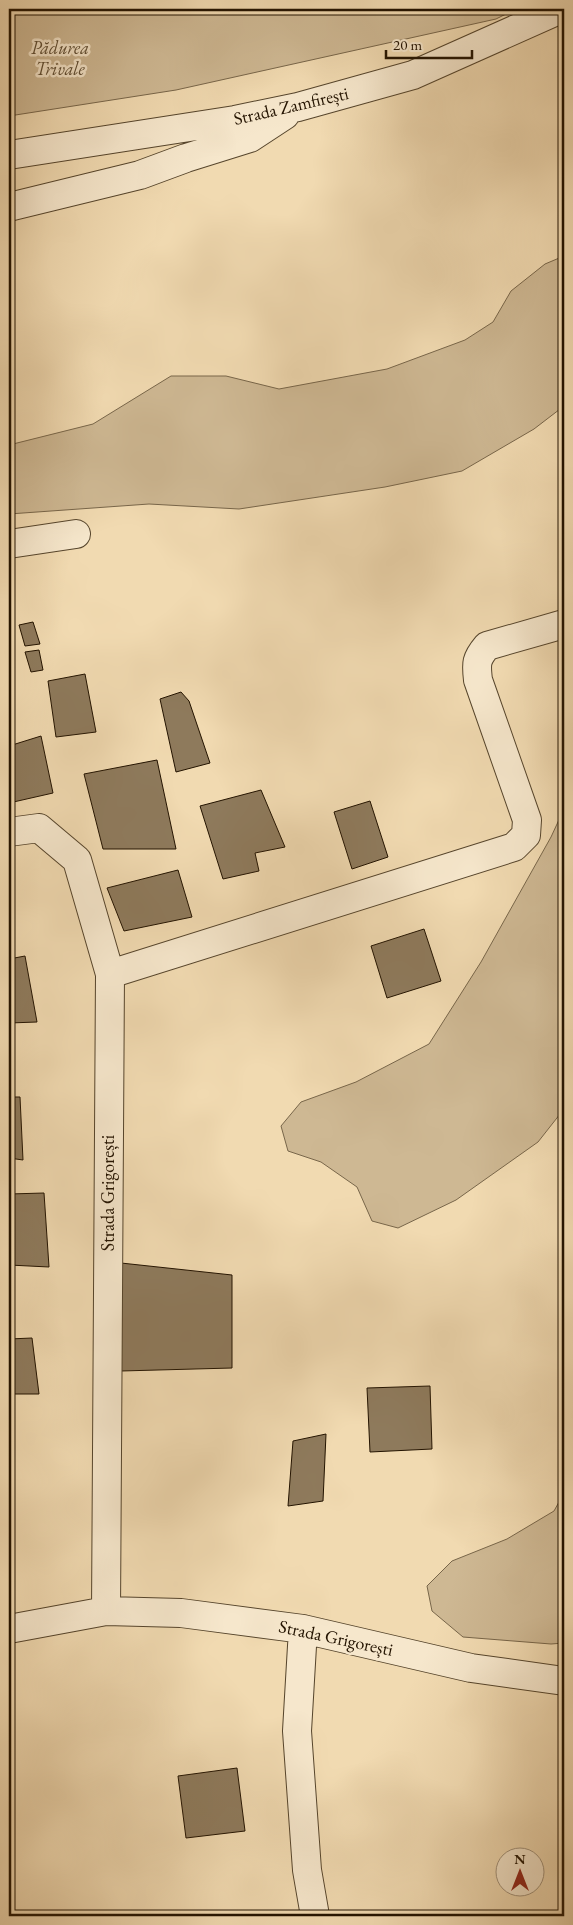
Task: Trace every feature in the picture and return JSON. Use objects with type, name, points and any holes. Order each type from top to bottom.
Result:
[{"type":"street","name":"Strada Zamfirești","points":[[9,155],[235,120],[298,107],[413,75],[561,9]]},
{"type":"street","points":[[9,207],[140,175],[250,138],[298,107]]},
{"type":"street","points":[[9,544],[76,534]]},
{"type":"street","points":[[110,974],[514,847],[526,835],[527,820],[478,680],[476,665],[479,656],[487,646],[564,624]]},
{"type":"street","name":"Strada Grigorești","points":[[9,832],[39,828],[77,860],[110,974],[106,1611]]},
{"type":"street","name":"Strada Grigorești","points":[[9,1629],[106,1611],[181,1613],[303,1629],[470,1668],[564,1680]]},
{"type":"street","points":[[303,1629],[297,1731],[307,1870],[315,1916]]},
{"type":"green space","name":"Pădurea Trivale","points":[[9,9],[516,9],[496,19],[176,90],[9,116]]},
{"type":"green space","points":[[564,256],[564,406],[534,429],[462,471],[385,487],[239,509],[149,504],[9,514],[9,445],[93,424],[171,376],[226,376],[279,389],[387,369],[465,340],[493,322],[511,291],[545,264]]},
{"type":"green space","points":[[564,809],[564,1109],[538,1142],[456,1200],[398,1228],[372,1221],[357,1187],[321,1162],[288,1151],[281,1126],[301,1102],[356,1082],[429,1044],[481,962],[551,837]]},
{"type":"green space","points":[[564,1493],[564,1643],[551,1644],[463,1637],[432,1611],[427,1586],[452,1561],[507,1539],[554,1511]]},
{"type":"building","points":[[33,622],[40,644],[25,646],[19,625]]},
{"type":"building","points":[[39,650],[43,670],[31,672],[25,652]]},
{"type":"building","points":[[85,674],[96,732],[56,737],[48,681]]},
{"type":"building","points":[[181,692],[189,701],[210,763],[176,772],[160,699]]},
{"type":"building","points":[[41,736],[53,793],[9,803],[9,746]]},
{"type":"building","points":[[157,760],[176,849],[103,849],[84,774]]},
{"type":"building","points":[[261,790],[285,847],[255,853],[259,871],[223,879],[200,806]]},
{"type":"building","points":[[370,801],[388,857],[352,869],[334,812]]},
{"type":"building","points":[[178,870],[192,917],[124,931],[107,888]]},
{"type":"building","points":[[424,929],[441,981],[387,998],[371,946]]},
{"type":"building","points":[[25,956],[37,1022],[9,1023],[9,959]]},
{"type":"building","points":[[9,1097],[20,1097],[23,1160],[9,1158]]},
{"type":"building","points":[[44,1193],[49,1267],[9,1265],[9,1194]]},
{"type":"building","points":[[121,1263],[232,1275],[232,1368],[121,1371]]},
{"type":"building","points":[[32,1338],[39,1394],[9,1394],[9,1339]]},
{"type":"building","points":[[430,1386],[432,1449],[370,1452],[367,1388]]},
{"type":"building","points":[[326,1434],[323,1501],[288,1506],[293,1441]]},
{"type":"building","points":[[237,1768],[245,1831],[186,1838],[178,1776]]}]
